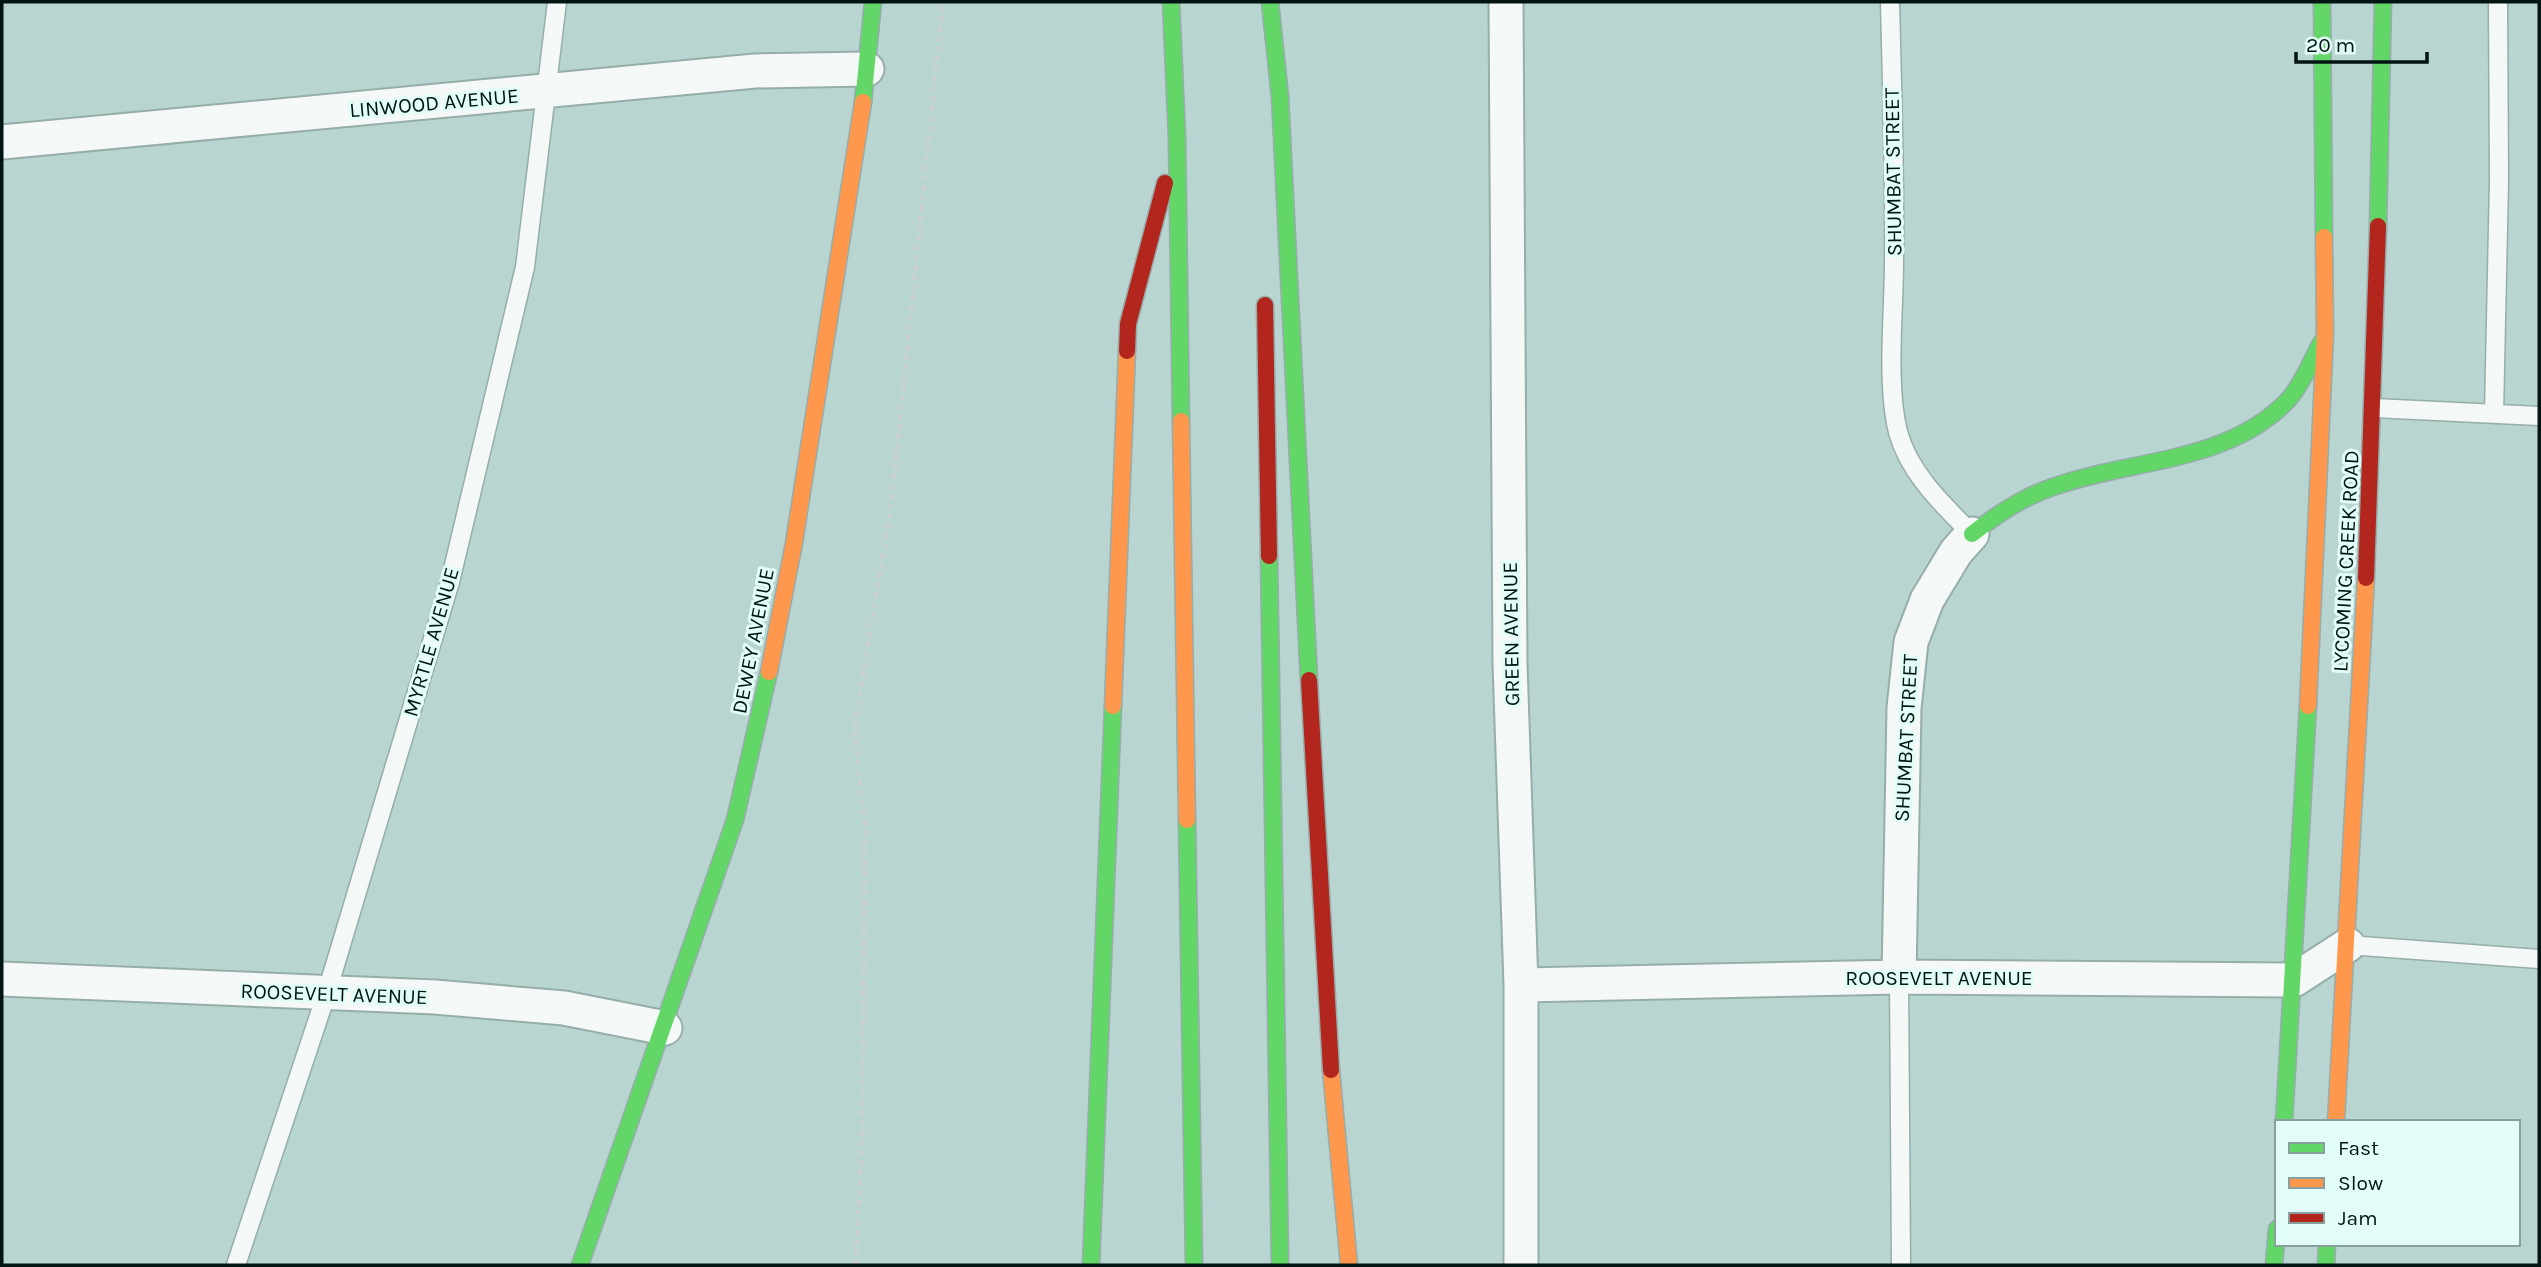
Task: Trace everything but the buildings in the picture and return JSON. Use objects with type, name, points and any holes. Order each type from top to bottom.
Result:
[{"type":"main road","name":"DEWEY AVENUE","points":[[579,1265],[665,1028],[735,820],[765,695],[794,543],[860,138],[873,2]]},
{"type":"main road","points":[[1171,2],[1177,136],[1194,1265]]},
{"type":"main road","points":[[1257,2],[1260,68]]},
{"type":"main road","points":[[1270,2],[1280,97],[1325,1002],[1349,1265]]},
{"type":"main road","name":"LYCOMING CREEK ROAD","points":[[2284,1120],[2294,980],[2325,335],[2322,2]]},
{"type":"main road","name":"LYCOMING CREEK ROAD","points":[[2336,1120],[2348,945],[2374,408],[2383,2]]},
{"type":"main road","points":[[1091,1265],[1128,324],[1177,136]]},
{"type":"main road","points":[[1265,288],[1280,1265]]},
{"type":"main road","points":[[1972,534],[1999,512],[2064,483],[2201,448],[2253,429],[2290,398],[2325,335]]},
{"type":"main road","points":[[2274,1265],[2276,1246]]},
{"type":"main road","points":[[2326,1265],[2327,1246]]},
{"type":"street","name":"GREEN AVENUE","points":[[1506,2],[1510,664],[1521,985],[1521,1265]]},
{"type":"street","name":"LINWOOD AVENUE","points":[[2,142],[545,93],[755,71],[867,69]]},
{"type":"street","name":"SHUMBAT STREET","points":[[1899,977],[1903,708],[1911,642],[1927,600],[1956,552],[1972,534]]},
{"type":"street","points":[[2294,980],[2348,945]]},
{"type":"street","name":"ROOSEVELT AVENUE","points":[[1521,985],[1899,977],[2294,980]]},
{"type":"street","name":"ROOSEVELT AVENUE","points":[[2,979],[326,995],[435,997],[564,1008],[665,1028]]},
{"type":"lane","name":"MYRTLE AVENUE","points":[[236,1265],[326,995],[450,582],[525,267],[557,2]]},
{"type":"lane","name":"SHUMBAT STREET","points":[[1889,2],[1895,195],[1893,399],[1899,433],[1914,466],[1934,496],[1972,534]]},
{"type":"lane","points":[[2494,414],[2499,181],[2498,2]]},
{"type":"lane","points":[[2374,408],[2539,416]]},
{"type":"lane","points":[[2348,945],[2539,958]]},
{"type":"lane","name":"SHUMBAT STREET","points":[[1899,977],[1901,1265]]},
{"type":"path","points":[[856,1265],[862,1148],[865,825],[854,728],[890,515],[943,2]]},
{"type":"traffic: fast","points":[[863,102],[873,2]]},
{"type":"traffic: fast","points":[[1171,2],[1177,137],[1181,421]]},
{"type":"traffic: fast","points":[[1270,2],[1280,97],[1309,680]]},
{"type":"traffic: fast","points":[[2322,2],[2324,237]]},
{"type":"traffic: fast","points":[[2378,226],[2383,2]]},
{"type":"traffic: fast","points":[[1972,534],[2009,508],[2050,488],[2176,457],[2237,436],[2265,420],[2289,399],[2303,379],[2321,343]]},
{"type":"traffic: fast","points":[[1269,556],[1280,1265]]},
{"type":"traffic: fast","points":[[580,1265],[735,820],[769,672]]},
{"type":"traffic: fast","points":[[1091,1265],[1113,706]]},
{"type":"traffic: fast","points":[[2284,1120],[2308,706]]},
{"type":"traffic: fast","points":[[1187,820],[1194,1265]]},
{"type":"traffic: fast","points":[[2274,1265],[2276,1246]]},
{"type":"traffic: fast","points":[[2326,1265],[2327,1246]]},
{"type":"traffic: slow","points":[[769,672],[794,543],[863,102]]},
{"type":"traffic: slow","points":[[2308,706],[2325,335],[2324,237]]},
{"type":"traffic: slow","points":[[1113,706],[1127,351]]},
{"type":"traffic: slow","points":[[1181,421],[1187,820]]},
{"type":"traffic: slow","points":[[2336,1120],[2366,578]]},
{"type":"traffic: slow","points":[[1331,1070],[1349,1265]]},
{"type":"traffic: jam","points":[[1127,351],[1128,324],[1165,183]]},
{"type":"traffic: jam","points":[[2366,578],[2378,226]]},
{"type":"traffic: jam","points":[[1265,305],[1269,556]]},
{"type":"traffic: jam","points":[[1309,680],[1331,1070]]}]
